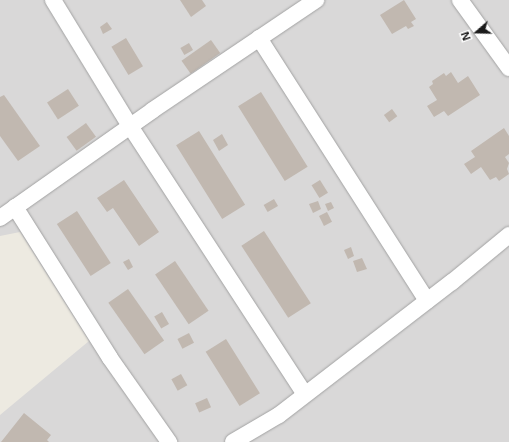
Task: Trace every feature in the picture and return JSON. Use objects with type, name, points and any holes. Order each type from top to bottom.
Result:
[{"type":"street","points":[[53,0],[130,126],[306,394]]},
{"type":"street","points":[[0,218],[130,126],[316,0]]},
{"type":"street","points":[[460,0],[509,68]]},
{"type":"street","points":[[259,38],[427,301]]},
{"type":"street","points":[[15,207],[110,358],[168,442]]},
{"type":"street","points":[[233,442],[279,414],[306,394],[427,301],[509,235]]},
{"type":"shaded area","points":[[0,0],[509,0],[509,442],[0,442],[0,415],[89,341],[20,232],[0,236]]},
{"type":"building","points":[[180,0],[202,0],[206,6],[191,17]]},
{"type":"building","points":[[404,0],[416,19],[411,22],[414,26],[408,29],[406,26],[392,34],[380,15]]},
{"type":"building","points":[[107,22],[112,29],[103,34],[100,27]]},
{"type":"building","points":[[126,38],[143,66],[128,75],[111,47]]},
{"type":"building","points":[[211,40],[220,53],[191,74],[182,61]]},
{"type":"building","points":[[189,43],[193,50],[184,55],[180,48]]},
{"type":"building","points":[[451,72],[458,83],[468,76],[480,95],[448,116],[444,111],[434,117],[427,106],[437,100],[429,87],[433,84],[432,81],[444,73],[446,76]]},
{"type":"building","points":[[68,89],[79,106],[58,119],[47,103]]},
{"type":"building","points":[[261,92],[308,167],[285,181],[238,106]]},
{"type":"building","points":[[4,95],[40,146],[18,161],[0,136],[0,97]]},
{"type":"building","points":[[392,109],[397,116],[389,122],[384,115]]},
{"type":"building","points":[[86,123],[96,137],[77,151],[67,137]]},
{"type":"building","points":[[504,128],[509,136],[509,154],[505,157],[509,163],[507,169],[509,174],[499,181],[496,177],[490,180],[481,167],[471,174],[464,164],[475,157],[471,151]]},
{"type":"building","points":[[199,131],[245,205],[222,219],[176,145]]},
{"type":"building","points":[[222,134],[228,145],[219,151],[213,140]]},
{"type":"building","points":[[124,180],[159,232],[139,246],[113,208],[107,212],[97,198]]},
{"type":"building","points":[[320,180],[328,193],[319,198],[312,185]]},
{"type":"building","points":[[274,199],[278,206],[268,212],[264,205]]},
{"type":"building","points":[[318,201],[321,209],[313,213],[309,204]]},
{"type":"building","points":[[331,202],[334,208],[328,211],[325,204]]},
{"type":"building","points":[[77,211],[111,263],[91,276],[57,224]]},
{"type":"building","points":[[327,212],[332,222],[324,226],[319,216]]},
{"type":"building","points":[[264,231],[311,303],[288,318],[241,246]]},
{"type":"building","points":[[351,247],[354,256],[348,259],[344,250]]},
{"type":"building","points":[[362,258],[367,269],[357,272],[353,261]]},
{"type":"building","points":[[129,259],[133,267],[128,270],[123,262]]},
{"type":"building","points":[[175,261],[209,311],[189,324],[155,274]]},
{"type":"building","points":[[128,289],[164,341],[144,354],[108,303]]},
{"type":"building","points":[[162,312],[169,324],[161,329],[154,316]]},
{"type":"building","points":[[189,333],[194,343],[182,349],[177,339]]},
{"type":"building","points":[[226,339],[260,393],[240,406],[206,352]]},
{"type":"building","points":[[181,374],[187,385],[178,391],[171,379]]},
{"type":"building","points":[[207,398],[211,407],[199,412],[195,403]]},
{"type":"building","points":[[24,413],[51,435],[47,440],[49,442],[1,442]]}]
